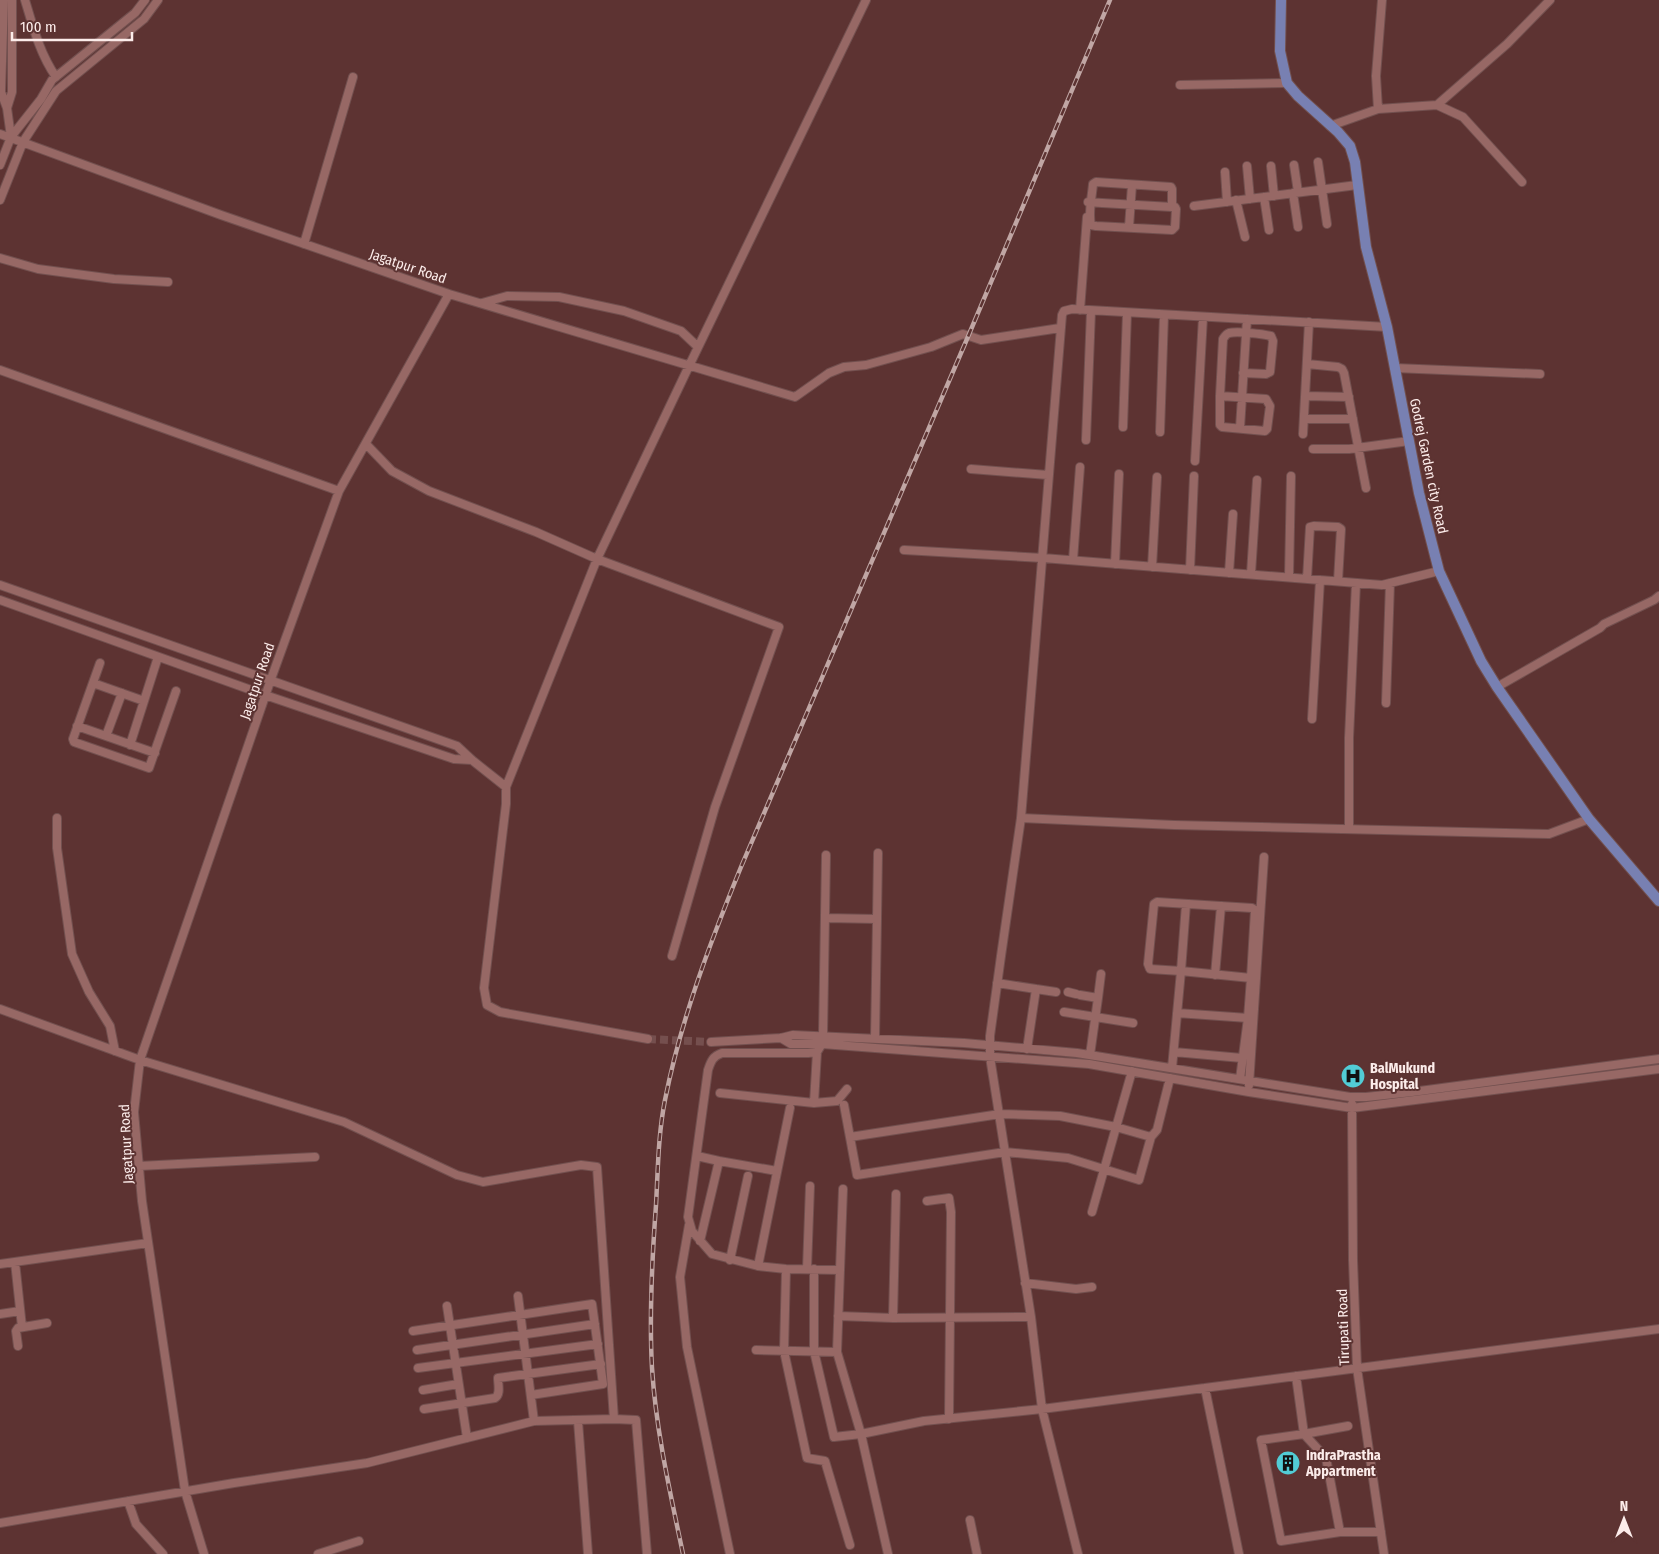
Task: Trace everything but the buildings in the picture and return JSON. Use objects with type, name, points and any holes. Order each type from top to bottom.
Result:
[{"type":"main road","points":[[1281,0],[1280,51],[1287,83]]},
{"type":"main road","name":"Godrej Garden city Road","points":[[1287,83],[1350,146],[1355,162],[1366,247],[1387,327],[1419,493],[1439,571],[1481,661],[1497,687],[1589,819],[1659,901]]},
{"type":"street","points":[[4,0],[1,92],[7,108],[11,137]]},
{"type":"street","points":[[7,108],[12,92],[12,0]]},
{"type":"street","points":[[25,0],[35,35],[48,65],[56,77]]},
{"type":"street","points":[[0,165],[11,137],[52,80],[135,13],[145,0]]},
{"type":"street","points":[[0,200],[23,142],[56,91],[144,18],[158,0]]},
{"type":"street","points":[[648,1039],[500,1012],[487,1005],[484,988],[506,804],[506,787],[597,559],[866,0]]},
{"type":"street","points":[[1378,108],[1376,76],[1382,0]]},
{"type":"street","points":[[1437,105],[1507,44],[1550,0]]},
{"type":"street","points":[[304,244],[353,77]]},
{"type":"street","points":[[1180,85],[1287,83]]},
{"type":"street","points":[[1330,126],[1378,108],[1437,105],[1463,117],[1522,182]]},
{"type":"street","name":"Jagatpur Road","points":[[0,134],[304,244],[449,294],[339,492],[265,695],[140,1060],[134,1112],[148,1243],[185,1491],[204,1554]]},
{"type":"street","points":[[1318,162],[1327,224]]},
{"type":"street","points":[[1294,165],[1298,227]]},
{"type":"street","points":[[1247,166],[1250,199]]},
{"type":"street","points":[[1271,166],[1274,196]]},
{"type":"street","points":[[1225,172],[1228,202]]},
{"type":"street","points":[[1080,310],[1089,181]]},
{"type":"street","points":[[1089,202],[1172,207],[1176,209],[1175,227],[1172,230],[1091,224],[1089,202],[1093,184],[1096,182],[1171,187],[1172,207]]},
{"type":"street","points":[[1129,227],[1132,185]]},
{"type":"street","points":[[1194,206],[1357,185]]},
{"type":"street","points":[[1264,197],[1269,230]]},
{"type":"street","points":[[1236,200],[1245,237]]},
{"type":"street","points":[[0,258],[38,269],[114,279],[168,282]]},
{"type":"street","points":[[449,294],[795,397],[829,373],[844,367],[866,364],[931,347],[963,334],[981,340],[1060,328]]},
{"type":"street","points":[[482,304],[508,296],[559,296],[624,311],[681,331],[698,347]]},
{"type":"street","points":[[1078,1554],[1042,1410],[1031,1317],[990,1057],[997,983],[1021,818],[1062,315],[1067,309],[1387,327]]},
{"type":"street","points":[[1086,440],[1091,310]]},
{"type":"street","points":[[1123,427],[1127,313]]},
{"type":"street","points":[[1160,432],[1164,315]]},
{"type":"street","points":[[1195,461],[1204,317]]},
{"type":"street","points":[[1240,428],[1247,319]]},
{"type":"street","points":[[1303,434],[1310,322]]},
{"type":"street","points":[[1220,396],[1266,399],[1269,402],[1269,427],[1264,431],[1220,425],[1220,396],[1223,339],[1229,333],[1271,336],[1273,341],[1272,368],[1270,372],[1266,374],[1243,373]]},
{"type":"street","points":[[1307,364],[1342,369],[1366,488]]},
{"type":"street","points":[[1395,368],[1540,374]]},
{"type":"street","points":[[0,370],[339,492]]},
{"type":"street","points":[[1305,396],[1349,397]]},
{"type":"street","points":[[1304,419],[1353,420]]},
{"type":"street","points":[[1313,449],[1358,448],[1409,441]]},
{"type":"street","points":[[366,444],[392,471],[429,491],[536,532],[597,559],[779,627],[715,807],[672,956]]},
{"type":"street","points":[[1073,560],[1080,467]]},
{"type":"street","points":[[971,469],[1048,475]]},
{"type":"street","points":[[1115,564],[1119,474]]},
{"type":"street","points":[[1190,570],[1194,476]]},
{"type":"street","points":[[1288,577],[1292,476]]},
{"type":"street","points":[[1152,567],[1157,477]]},
{"type":"street","points":[[1251,574],[1257,480]]},
{"type":"street","points":[[1229,573],[1233,514]]},
{"type":"street","points":[[1307,579],[1310,527],[1338,527],[1341,529],[1338,581]]},
{"type":"street","points":[[904,550],[1073,560],[1382,585],[1439,571]]},
{"type":"street","points":[[1312,719],[1320,580]]},
{"type":"street","points":[[1349,830],[1349,738],[1356,583]]},
{"type":"street","points":[[1386,703],[1390,583]]},
{"type":"street","points":[[0,585],[457,746],[506,787]]},
{"type":"street","points":[[1497,687],[1604,624],[1659,596]]},
{"type":"street","points":[[0,600],[388,737],[454,759],[472,760]]},
{"type":"street","points":[[130,744],[158,657]]},
{"type":"street","points":[[100,663],[77,726],[73,739],[74,742],[148,768],[155,754],[176,691]]},
{"type":"street","points":[[93,684],[144,701]]},
{"type":"street","points":[[106,736],[122,693]]},
{"type":"street","points":[[388,737],[394,723]]},
{"type":"street","points":[[77,726],[155,754]]},
{"type":"street","points":[[56,818],[57,848],[72,954],[89,992],[110,1026],[114,1051]]},
{"type":"street","points":[[1021,818],[1174,826],[1549,834],[1589,819]]},
{"type":"street","points":[[875,1039],[878,853]]},
{"type":"street","points":[[814,1103],[817,1052],[823,1040],[826,855]]},
{"type":"street","points":[[1249,1092],[1264,857]]},
{"type":"street","points":[[1240,1079],[1248,1018],[1251,978],[1254,908],[1155,903],[1148,964],[1150,968],[1251,978]]},
{"type":"street","points":[[1172,1068],[1186,904]]},
{"type":"street","points":[[1215,975],[1221,906]]},
{"type":"street","points":[[825,918],[877,919]]},
{"type":"street","points":[[1090,1055],[1101,974]]},
{"type":"street","points":[[997,983],[1056,992]]},
{"type":"street","points":[[1027,1049],[1036,989]]},
{"type":"street","points":[[1075,994],[1098,998]]},
{"type":"street","points":[[0,1009],[140,1060],[344,1122],[456,1175],[483,1182],[581,1165],[597,1166],[614,1419]]},
{"type":"street","points":[[1064,1012],[1132,1022]]},
{"type":"street","points":[[1178,1012],[1248,1018]]},
{"type":"street","points":[[711,1042],[781,1038],[792,1044],[823,1040],[875,1039],[990,1045],[1090,1055],[1352,1098],[1412,1092],[1659,1059]]},
{"type":"street","points":[[823,1040],[990,1057],[1089,1064],[1352,1108],[1659,1069]]},
{"type":"street","points":[[730,1554],[687,1347],[680,1277],[689,1225],[688,1208],[708,1070],[715,1055],[722,1053],[817,1052]]},
{"type":"street","points":[[1174,1052],[1242,1058]]},
{"type":"street","points":[[1092,1212],[1132,1071]]},
{"type":"street","points":[[844,1105],[857,1175],[1005,1152],[1068,1158],[1139,1180],[1151,1138],[1156,1130],[1170,1078]]},
{"type":"street","points":[[720,1093],[814,1103],[837,1101],[847,1089]]},
{"type":"street","name":"Tirupati Road","points":[[1352,1098],[1353,1260],[1357,1368],[1384,1554]]},
{"type":"street","points":[[758,1266],[790,1108]]},
{"type":"street","points":[[850,1137],[1000,1114],[1060,1116],[1116,1127],[1151,1138]]},
{"type":"street","points":[[697,1156],[777,1171]]},
{"type":"street","points":[[139,1166],[315,1157]]},
{"type":"street","points":[[700,1241],[719,1161]]},
{"type":"street","points":[[730,1260],[748,1176]]},
{"type":"street","points":[[810,1186],[814,1352],[834,1437],[861,1434],[924,1421],[1042,1410],[1659,1329]]},
{"type":"street","points":[[843,1189],[837,1352],[861,1434],[888,1554]]},
{"type":"street","points":[[893,1318],[896,1194]]},
{"type":"street","points":[[927,1201],[948,1198],[951,1212],[949,1419]]},
{"type":"street","points":[[689,1225],[712,1254],[730,1260],[786,1269],[840,1270]]},
{"type":"street","points":[[0,1264],[148,1243]]},
{"type":"street","points":[[15,1262],[22,1327]]},
{"type":"street","points":[[786,1269],[784,1351],[807,1458],[825,1461],[850,1546]]},
{"type":"street","points":[[1025,1283],[1076,1288],[1092,1287]]},
{"type":"street","points":[[518,1296],[534,1421]]},
{"type":"street","points":[[413,1331],[592,1304],[603,1384],[531,1395]]},
{"type":"street","points":[[447,1306],[467,1438]]},
{"type":"street","points":[[0,1314],[20,1311]]},
{"type":"street","points":[[838,1316],[893,1318],[1031,1317]]},
{"type":"street","points":[[18,1346],[16,1331],[18,1328],[47,1323]]},
{"type":"street","points":[[417,1350],[595,1324]]},
{"type":"street","points":[[418,1368],[598,1344]]},
{"type":"street","points":[[756,1350],[837,1352]]},
{"type":"street","points":[[424,1409],[494,1398],[498,1396],[499,1392],[498,1378],[601,1364]]},
{"type":"street","points":[[1296,1376],[1304,1434],[1326,1458],[1340,1532]]},
{"type":"street","points":[[423,1390],[458,1384]]},
{"type":"street","points":[[1205,1388],[1239,1554]]},
{"type":"street","points":[[0,1523],[185,1491],[367,1463],[534,1421],[636,1420],[648,1554]]},
{"type":"street","points":[[578,1421],[588,1554]]},
{"type":"street","points":[[1348,1426],[1261,1440],[1281,1540],[1340,1532],[1381,1532]]},
{"type":"street","points":[[128,1501],[136,1524],[163,1554]]},
{"type":"street","points":[[970,1520],[977,1554]]},
{"type":"street","points":[[318,1554],[360,1541]]},
{"type":"tunnel","points":[[648,1039],[711,1042]]},
{"type":"railway","points":[[683,1554],[664,1461],[657,1415],[652,1368],[651,1327],[652,1266],[660,1139],[665,1100],[679,1040],[718,924],[741,867],[1110,0]]},
{"type":"place","name":"BalMukund Hospital","points":[[1353,1076]]},
{"type":"place","name":"IndraPrastha Appartment","points":[[1288,1463]]}]
